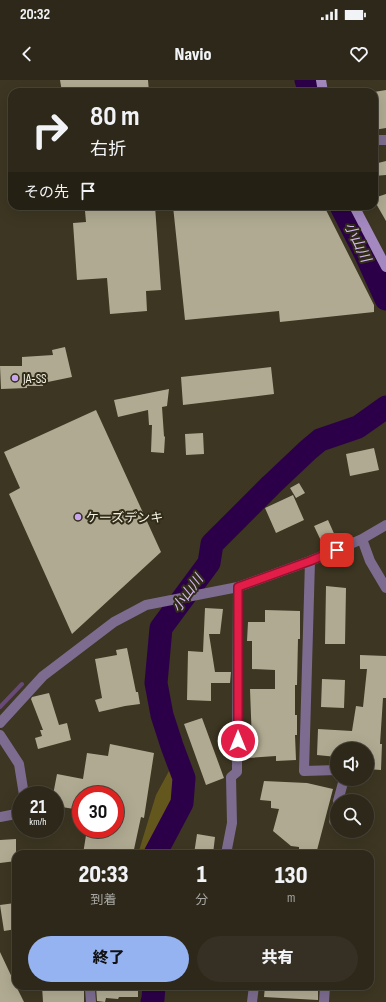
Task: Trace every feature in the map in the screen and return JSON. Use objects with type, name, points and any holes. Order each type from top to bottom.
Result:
[{"type":"street","points":[[356,210],[386,267]]},
{"type":"street","points":[[0,723],[43,676],[114,622],[131,612],[146,605],[238,587],[310,561],[362,539],[386,525]]},
{"type":"street","points":[[362,539],[370,561],[386,588]]},
{"type":"street","points":[[310,561],[304,771],[330,770]]},
{"type":"street","points":[[227,850],[232,823],[231,777],[237,772],[238,587]]},
{"type":"street","points":[[0,736],[19,764],[23,786]]},
{"type":"street","points":[[0,817],[12,815]]},
{"type":"street","points":[[90,990],[91,1002]]},
{"type":"street","points":[[252,1002],[254,990]]},
{"type":"street","points":[[324,1002],[325,990]]},
{"type":"shaded area","points":[[164,679],[182,747],[191,799],[166,850],[139,850],[156,795],[169,771]]},
{"type":"building","points":[[60,80],[148,80],[149,88],[61,88]]},
{"type":"building","points":[[386,90],[386,128],[378,129],[378,91]]},
{"type":"building","points":[[386,161],[386,175],[378,176],[378,163]]},
{"type":"building","points":[[386,194],[386,221],[378,207],[378,197]]},
{"type":"building","points":[[155,210],[161,290],[146,291],[147,311],[110,314],[107,278],[77,280],[73,223],[86,222],[85,211]]},
{"type":"building","points":[[173,210],[326,210],[374,305],[374,312],[280,322],[279,311],[185,320]]},
{"type":"building","points":[[65,347],[72,377],[43,383],[43,386],[1,389],[0,366],[22,366],[22,357],[53,355],[52,350]]},
{"type":"building","points":[[271,367],[274,394],[183,405],[181,377]]},
{"type":"building","points":[[169,389],[167,406],[162,407],[165,437],[164,453],[151,452],[152,425],[149,425],[148,410],[118,417],[114,400]]},
{"type":"building","points":[[96,410],[161,552],[72,634],[9,494],[20,488],[4,452]]},
{"type":"building","points":[[203,433],[204,454],[186,455],[185,434]]},
{"type":"building","points":[[374,448],[379,470],[350,476],[346,454]]},
{"type":"building","points":[[299,483],[305,493],[296,498],[290,488]]},
{"type":"building","points":[[293,495],[304,520],[276,533],[265,508]]},
{"type":"building","points":[[328,520],[336,538],[323,545],[314,526]]},
{"type":"building","points":[[326,586],[346,588],[345,644],[325,644]]},
{"type":"building","points":[[205,608],[223,609],[220,634],[209,634],[215,672],[231,672],[230,683],[211,683],[211,701],[187,700],[188,651],[203,652]]},
{"type":"building","points":[[265,610],[300,611],[297,685],[295,685],[295,715],[297,715],[297,735],[295,735],[296,760],[276,761],[276,756],[248,758],[247,744],[252,743],[250,689],[275,689],[275,670],[252,669],[252,641],[247,641],[248,622],[265,622]]},
{"type":"building","points":[[127,648],[140,704],[99,712],[95,700],[102,698],[95,659],[117,655],[116,650]]},
{"type":"building","points":[[360,655],[386,656],[386,698],[383,698],[380,744],[382,744],[381,770],[374,770],[374,742],[330,742],[330,756],[317,755],[318,729],[352,731],[356,706],[363,707],[367,669],[360,669]]},
{"type":"building","points":[[322,679],[345,680],[344,708],[321,707]]},
{"type":"building","points":[[49,693],[59,725],[67,723],[71,740],[38,749],[35,738],[42,736],[40,730],[43,730],[31,699],[32,697]]},
{"type":"building","points":[[202,718],[224,778],[206,785],[184,724]]},
{"type":"building","points":[[110,744],[154,753],[144,818],[141,817],[134,850],[84,850],[86,838],[124,838],[124,786],[72,786],[72,809],[64,807],[64,786],[55,786],[57,774],[83,779],[87,753],[108,756]]},
{"type":"building","points":[[264,781],[307,783],[333,789],[332,794],[330,794],[330,800],[317,850],[299,850],[299,847],[291,846],[273,831],[279,809],[271,808],[271,801],[260,800]]},
{"type":"building","points":[[197,834],[215,837],[213,850],[195,850]]},
{"type":"building","points":[[16,839],[16,850],[12,850],[12,862],[0,863],[0,840]]},
{"type":"building","points":[[12,903],[12,930],[4,931],[0,905]]},
{"type":"building","points":[[0,952],[12,978],[12,990],[18,990],[24,1002],[0,1002]]},
{"type":"building","points":[[42,990],[84,990],[84,1002],[43,1002]]},
{"type":"building","points":[[96,990],[138,990],[138,997],[119,997],[118,999],[106,998],[105,1002],[97,1001]]},
{"type":"building","points":[[265,990],[318,990],[318,1000],[264,997]]},
{"type":"waterway","name":"小山川","points":[[306,80],[309,88]]},
{"type":"waterway","name":"小山川","points":[[343,210],[386,299]]},
{"type":"waterway","name":"小山川","points":[[157,850],[182,803],[184,778],[162,715],[156,683],[161,628],[209,563],[212,544],[271,485],[320,440],[358,427],[386,407]]},
{"type":"waterway","points":[[0,707],[22,684]]},
{"type":"waterway","name":"小山川","points":[[152,1002],[154,990]]},
{"type":"place","name":"JA-SS","points":[[15,378]]},
{"type":"place","name":"ケーズデンキ","points":[[78,517]]},
{"type":"route","points":[[238,741],[238,587],[337,550]]}]
